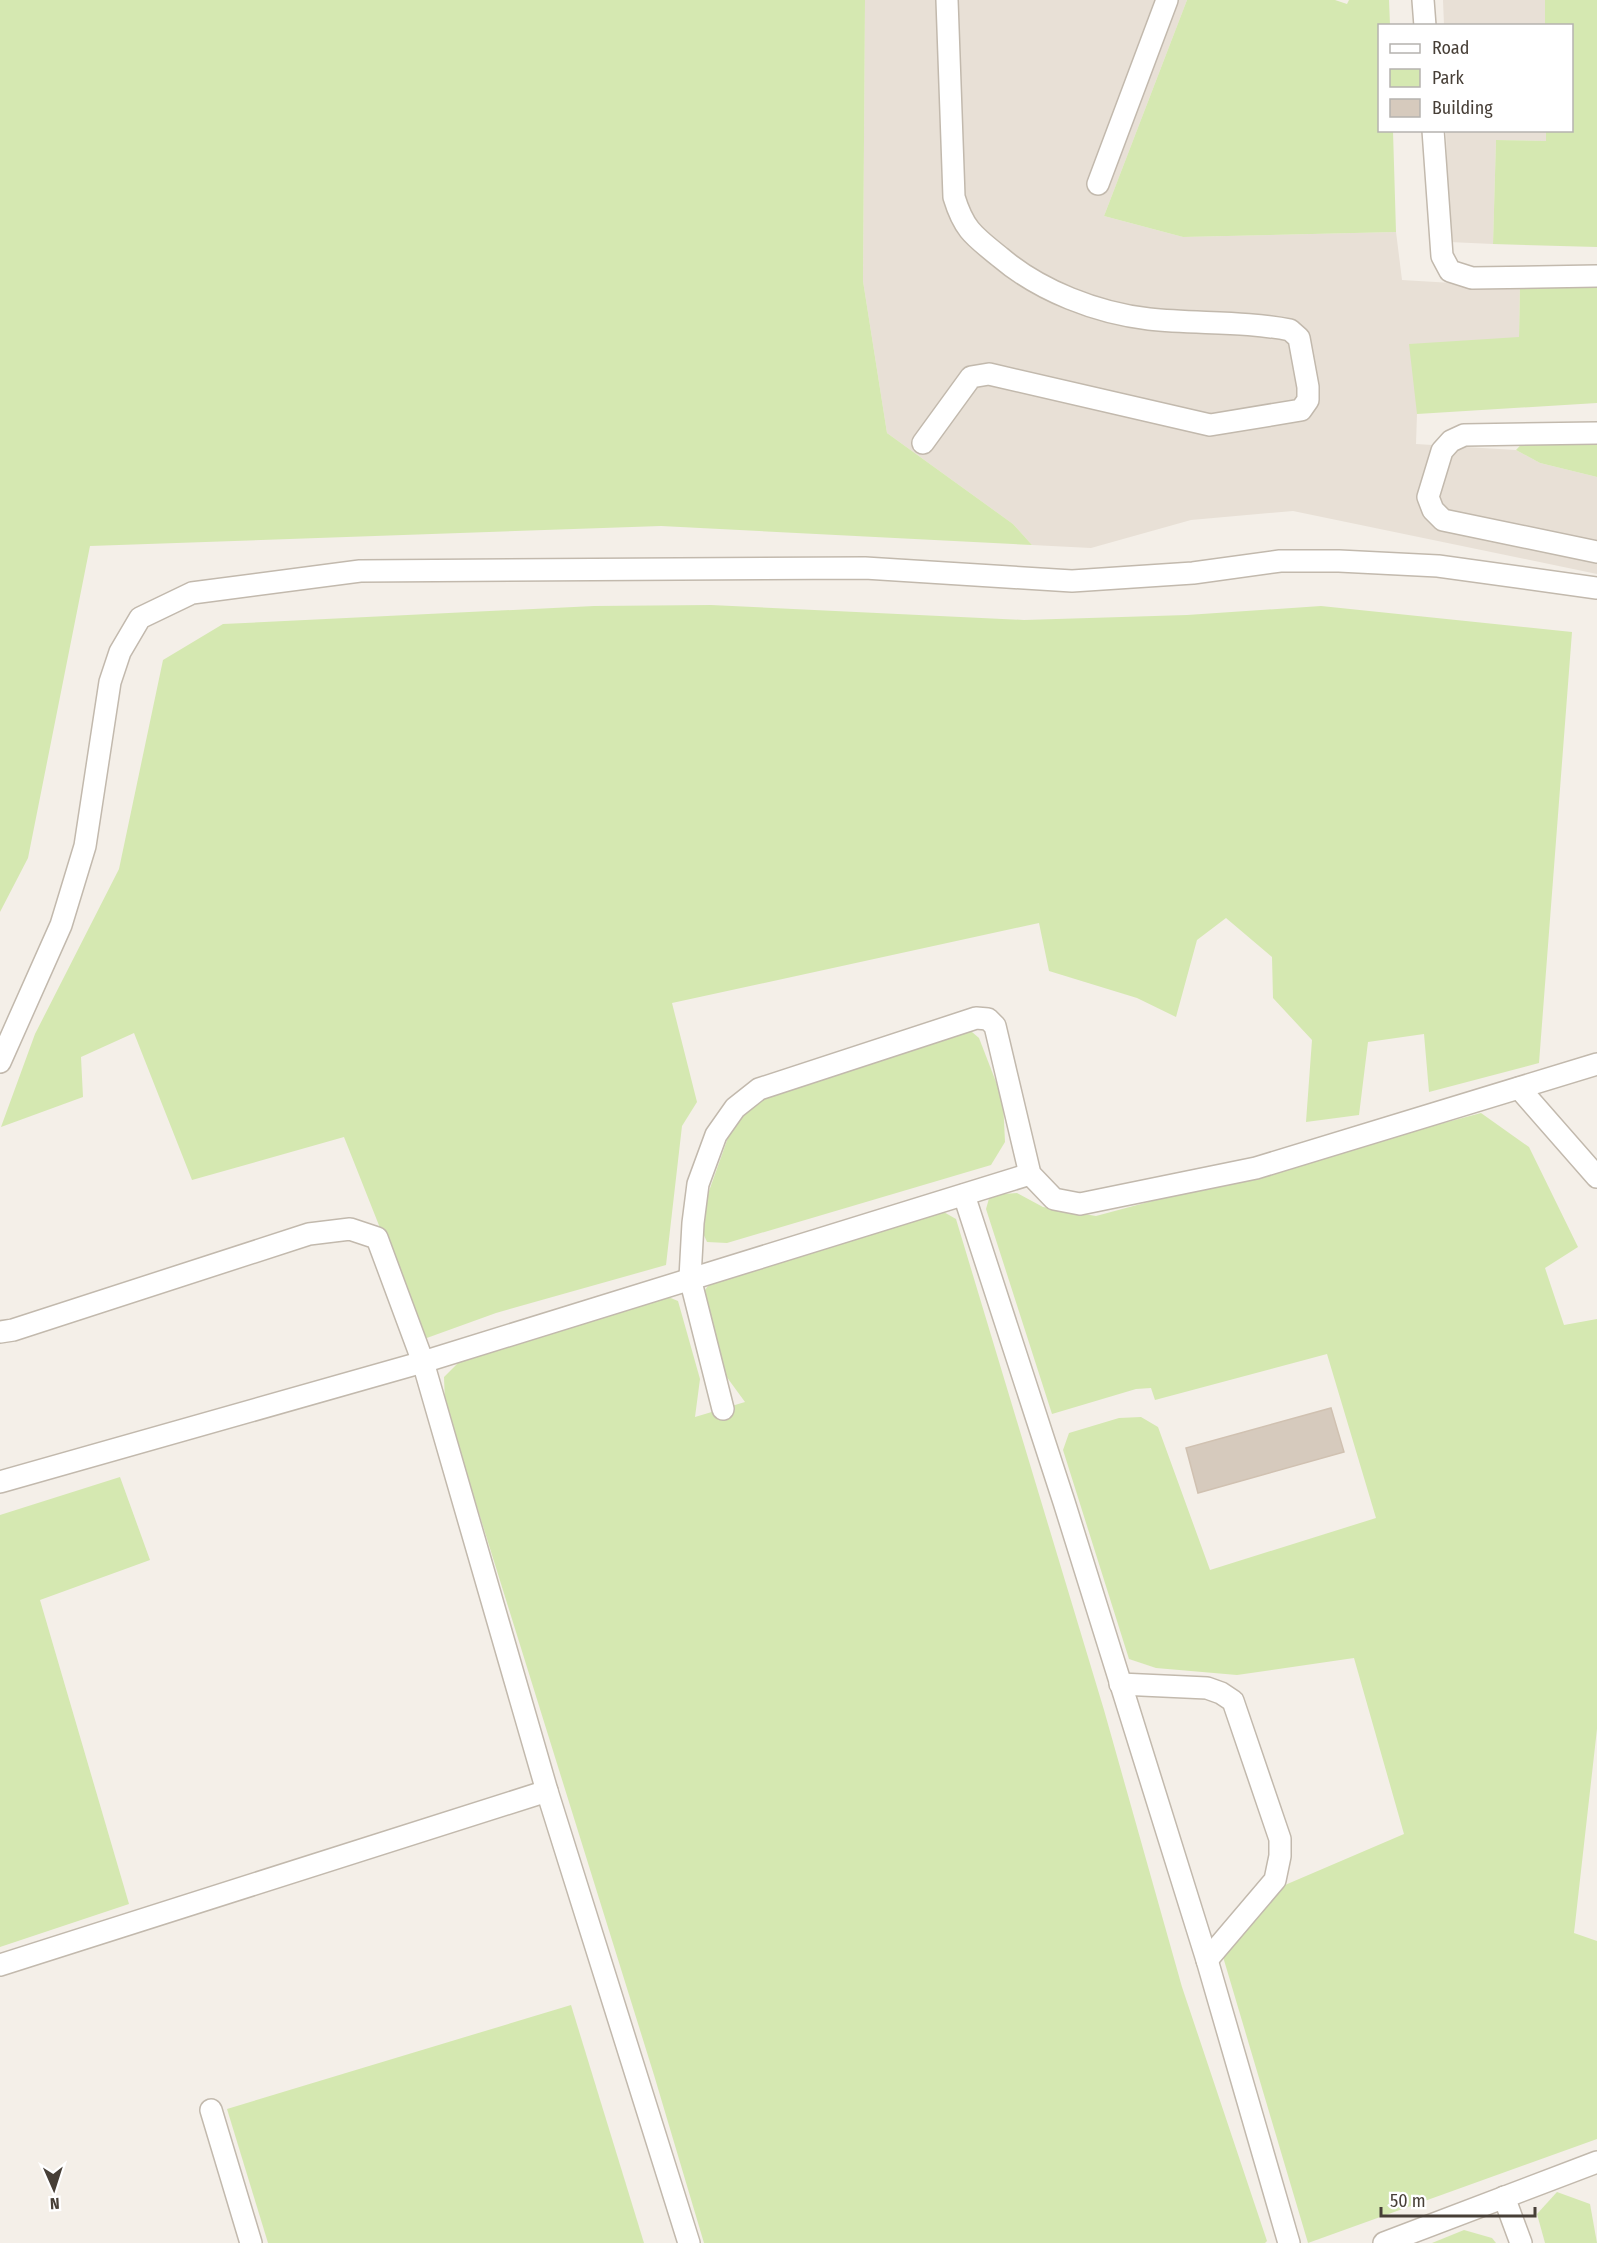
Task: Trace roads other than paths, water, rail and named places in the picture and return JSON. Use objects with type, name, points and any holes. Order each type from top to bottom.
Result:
[{"type":"street","points":[[923,443],[971,376],[979,374],[989,374],[1210,425],[1301,410],[1308,400],[1308,387],[1299,338],[1290,330],[1147,319],[1090,307],[1020,274],[971,234],[961,218],[954,197],[946,0]]},
{"type":"street","points":[[1098,183],[1167,0]]},
{"type":"street","points":[[1423,0],[1425,24]]},
{"type":"street","points":[[1433,132],[1442,256],[1450,271],[1472,278],[1597,276]]},
{"type":"street","points":[[1597,433],[1464,435],[1451,441],[1442,451],[1428,497],[1433,510],[1443,520],[1597,552]]},
{"type":"street","points":[[0,1062],[61,925],[85,846],[110,682],[120,652],[140,618],[192,593],[360,571],[865,568],[1072,581],[1193,573],[1280,561],[1339,561],[1438,566],[1597,588]]},
{"type":"street","points":[[723,1409],[690,1278],[693,1223],[698,1184],[716,1135],[735,1108],[759,1089],[976,1018],[988,1019],[995,1026],[1030,1174],[1054,1199],[1080,1204],[1256,1168],[1597,1064]]},
{"type":"street","points":[[1519,1088],[1597,1177]]},
{"type":"street","points":[[0,1482],[423,1362],[1030,1174]]},
{"type":"street","points":[[964,1195],[1207,1960],[1289,2243]]},
{"type":"street","points":[[0,1332],[13,1330],[309,1234],[350,1229],[377,1238],[423,1362],[547,1791],[689,2243]]},
{"type":"street","points":[[1120,1684],[1207,1688],[1233,1701],[1280,1839],[1280,1856],[1275,1880],[1207,1960]]},
{"type":"street","points":[[0,1965],[547,1791]]},
{"type":"street","points":[[211,2110],[251,2243]]},
{"type":"street","points":[[1384,2243],[1597,2162]]},
{"type":"street","points":[[1504,2197],[1521,2243]]}]
